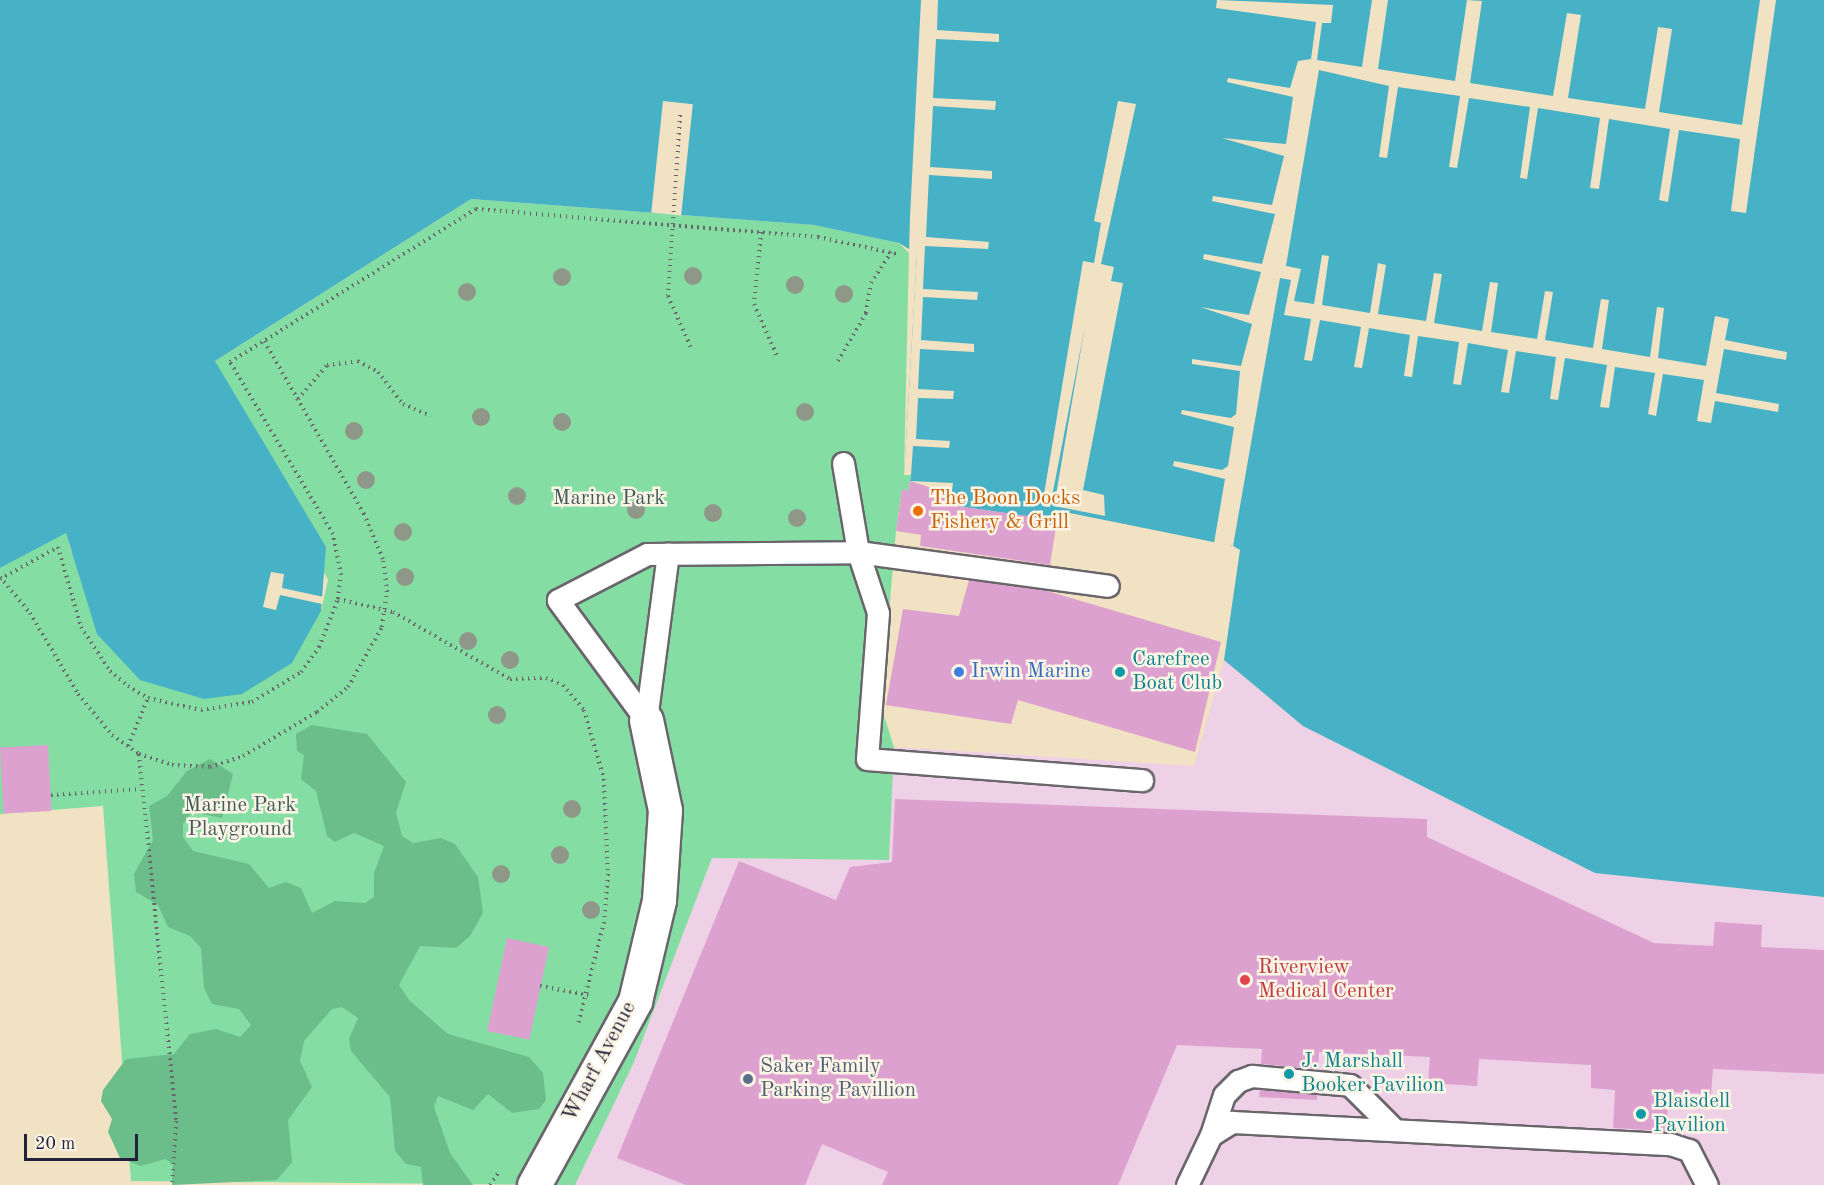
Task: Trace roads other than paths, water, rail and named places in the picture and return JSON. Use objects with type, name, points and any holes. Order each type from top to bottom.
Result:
[{"type":"street","name":"Wharf Avenue","points":[[534,1185],[635,1001],[659,900],[664,810],[646,720]]},
{"type":"lane","points":[[843,463],[858,552],[878,613],[867,759],[1142,780]]},
{"type":"lane","points":[[646,720],[558,600],[647,554],[858,552],[1108,586]]},
{"type":"lane","points":[[646,720],[668,553]]},
{"type":"lane","points":[[1187,1185],[1211,1135],[1224,1095],[1238,1081],[1252,1076],[1350,1084],[1394,1129]]},
{"type":"lane","points":[[1211,1135],[1232,1122],[1670,1144],[1689,1150],[1707,1185]]},
{"type":"water","points":[[0,0],[1824,0],[1824,897],[1595,873],[1303,726],[1224,660],[1240,550],[1233,546],[1055,510],[1053,520],[950,505],[953,483],[910,481],[911,475],[904,475],[917,254],[899,243],[814,225],[471,199],[215,361],[326,547],[321,611],[292,663],[242,694],[204,699],[140,680],[97,634],[66,533],[0,568]]},
{"type":"place","name":"The Boon Docks Fishery & Grill","points":[[918,511]]},
{"type":"place","name":"Irwin Marine","points":[[959,672]]},
{"type":"place","name":"Carefree Boat Club","points":[[1120,672]]},
{"type":"place","name":"Riverview Medical Center","points":[[1245,980]]},
{"type":"place","name":"J. Marshall Booker Pavilion","points":[[1289,1074]]},
{"type":"place","name":"Saker Family Parking Pavillion","points":[[748,1079]]},
{"type":"place","name":"Blaisdell Pavilion","points":[[1641,1114]]},
{"type":"park label","name":"Marine Park","points":[[609,499]]},
{"type":"park label","name":"Marine Park Playground","points":[[240,818]]}]
